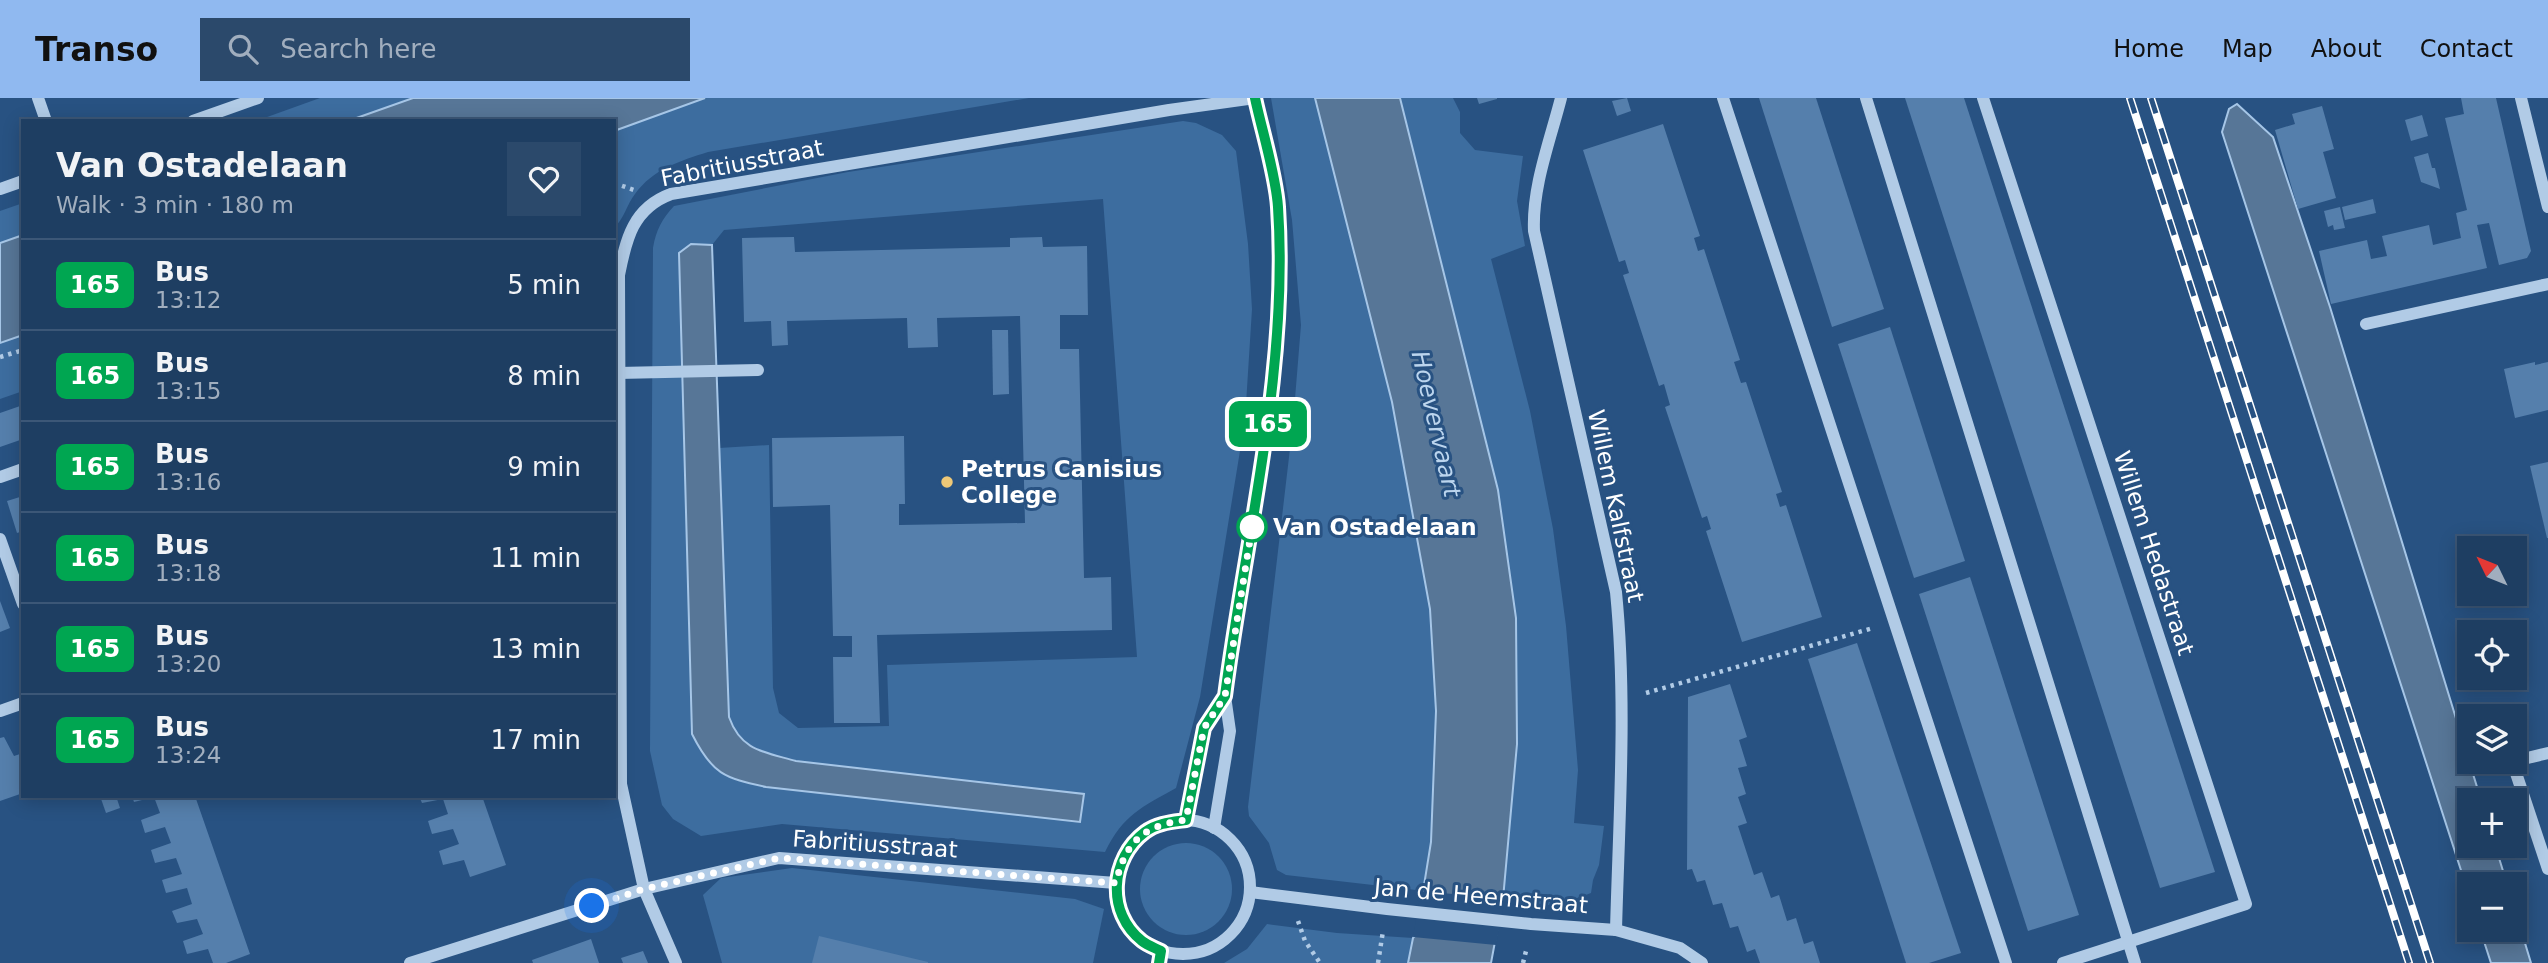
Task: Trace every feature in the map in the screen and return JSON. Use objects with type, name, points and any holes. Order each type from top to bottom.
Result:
[{"type":"street","points":[[38,98],[46,119]]},
{"type":"street","points":[[199,119],[258,98]]},
{"type":"street","points":[[1214,828],[1230,731],[1225,696],[1269,420],[1280,320],[1278,204],[1255,98]]},
{"type":"street","name":"Fabritiusstraat","points":[[1116,883],[779,858],[644,889],[621,784],[616,493],[618,275],[625,242],[641,212],[658,199],[671,194],[1169,110],[1255,98]]},
{"type":"street","name":"Willem Kalfstraat","points":[[1561,98],[1536,195],[1534,232],[1616,592],[1622,700],[1616,930]]},
{"type":"street","points":[[1723,98],[2006,963]]},
{"type":"street","points":[[1866,98],[2135,963]]},
{"type":"street","name":"Willem Hedastraat","points":[[1983,98],[2246,904],[2063,963]]},
{"type":"street","points":[[2521,98],[2548,207]]},
{"type":"street","points":[[0,188],[21,182]]},
{"type":"street","points":[[2366,324],[2548,284]]},
{"type":"street","points":[[618,373],[758,370]]},
{"type":"street","points":[[0,477],[21,470]]},
{"type":"street","points":[[0,539],[21,598]]},
{"type":"street","points":[[1186,820],[1204,728],[1225,696]]},
{"type":"street","points":[[0,711],[21,704]]},
{"type":"street","points":[[2527,758],[2548,753]]},
{"type":"street","points":[[2517,774],[2548,869]]},
{"type":"street","points":[[1186,820],[1214,828],[1234,844],[1247,866],[1250,891],[1244,915],[1230,935],[1209,949],[1185,959],[1160,957],[1127,925],[1118,905],[1116,883],[1121,863],[1131,845],[1146,831],[1165,823],[1186,820]]},
{"type":"street","points":[[410,963],[644,889],[677,963]]},
{"type":"street","name":"Jan de Heemstraat","points":[[1250,891],[1387,909],[1616,930],[1680,948],[1702,963]]},
{"type":"path","points":[[0,358],[21,351]]},
{"type":"path","points":[[1622,700],[1893,622]]},
{"type":"path","points":[[1290,897],[1305,941],[1320,963]]},
{"type":"path","points":[[1378,963],[1387,909]]},
{"type":"shaded area","points":[[320,98],[413,98],[354,119],[262,119]]},
{"type":"shaded area","points":[[705,98],[1029,98],[708,152],[677,163],[650,178],[635,194],[616,225],[616,130]]},
{"type":"shaded area","points":[[1271,98],[1315,98],[1392,402],[1430,609],[1436,711],[1431,842],[1425,891],[1286,875],[1277,870],[1269,843],[1249,816],[1293,423],[1301,325],[1292,220]]},
{"type":"shaded area","points":[[1400,98],[1453,98],[1460,112],[1460,133],[1475,150],[1523,156],[1517,201],[1525,246],[1491,259],[1530,411],[1553,529],[1566,626],[1578,770],[1574,823],[1604,826],[1599,865],[1591,893],[1556,906],[1503,899],[1517,744],[1516,618],[1498,490]]},
{"type":"shaded area","points":[[1183,121],[1196,123],[1222,135],[1236,151],[1248,244],[1252,309],[1245,420],[1200,697],[1176,788],[1126,820],[1105,852],[782,824],[701,836],[673,819],[662,805],[650,751],[653,248],[656,236],[663,220],[674,206],[848,172]],"holes":[[[1103,199],[1137,657],[887,665],[889,726],[798,728],[779,713],[773,688],[769,445],[719,448],[729,717],[740,737],[764,752],[796,761],[1084,794],[737,781],[715,767],[705,757],[692,734],[679,254],[691,244],[712,245],[724,230]]]},
{"type":"shaded area","points":[[21,204],[21,236],[0,243],[0,211]]},
{"type":"shaded area","points":[[21,336],[21,392],[0,399],[0,343]]},
{"type":"shaded area","points":[[1186,843],[1204,847],[1219,856],[1228,871],[1232,889],[1228,907],[1219,922],[1204,931],[1186,935],[1168,931],[1153,922],[1144,907],[1140,889],[1144,871],[1153,856],[1168,847]]},
{"type":"shaded area","points":[[792,868],[1075,899],[1104,909],[1093,963],[722,963],[703,895],[721,878]]},
{"type":"shaded area","points":[[1267,924],[1337,933],[1413,938],[1408,963],[1224,963],[1247,949]]},
{"type":"water","points":[[413,98],[705,98],[616,130],[616,119],[354,119]]},
{"type":"water","name":"Hoevervaart","points":[[1315,98],[1400,98],[1498,490],[1516,618],[1517,744],[1503,899],[1491,963],[1408,963],[1416,935],[1431,842],[1436,711],[1430,609],[1392,402]]},
{"type":"water","points":[[2237,104],[2273,137],[2330,307],[2457,722],[2457,774],[2473,774],[2477,788],[2457,788],[2457,858],[2222,132],[2229,109]]},
{"type":"water","points":[[21,236],[21,336],[0,343],[0,243]]},
{"type":"water","points":[[691,244],[712,245],[729,717],[740,737],[764,752],[796,761],[1084,794],[1080,822],[766,787],[729,777],[706,758],[692,734],[679,253]]},
{"type":"water","points":[[2457,858],[2499,858],[2503,872],[2462,872]]},
{"type":"water","points":[[2484,942],[2525,942],[2531,963],[2491,963]]},
{"type":"pier","points":[[1421,891],[1505,899],[1496,945],[1413,937]]},
{"type":"building","points":[[1477,98],[1497,98],[1497,99],[1479,104]]},
{"type":"building","points":[[1627,98],[1631,111],[1617,116],[1612,101]]},
{"type":"building","points":[[1759,98],[1816,98],[1884,309],[1832,327]]},
{"type":"building","points":[[1905,98],[1964,98],[2215,872],[2160,888]]},
{"type":"building","points":[[2461,98],[2496,98],[2531,251],[2527,258],[2499,265],[2489,223],[2477,225],[2487,268],[2331,304],[2319,251],[2367,240],[2371,259],[2387,256],[2382,236],[2429,225],[2433,245],[2461,238],[2456,213],[2467,210],[2445,118],[2464,114]]},
{"type":"building","points":[[2322,106],[2334,149],[2323,152],[2336,198],[2298,209],[2275,130],[2295,124],[2292,114]]},
{"type":"building","points":[[2422,115],[2428,136],[2411,141],[2405,120]]},
{"type":"building","points":[[1663,124],[1700,236],[1694,238],[1698,251],[1704,249],[1740,360],[1734,362],[1741,383],[1746,382],[1782,492],[1776,494],[1780,507],[1786,505],[1822,617],[1742,642],[1706,531],[1711,529],[1707,516],[1702,518],[1665,407],[1670,405],[1664,384],[1659,386],[1623,275],[1629,273],[1625,260],[1619,262],[1583,150]]},
{"type":"building","points":[[2428,153],[2440,189],[2421,182],[2414,157]]},
{"type":"building","points":[[2373,199],[2376,213],[2345,220],[2342,207]]},
{"type":"building","points":[[2340,207],[2345,228],[2334,230],[2333,225],[2328,227],[2324,211]]},
{"type":"building","points":[[794,237],[795,252],[1010,247],[1010,238],[1042,237],[1043,247],[1087,246],[1088,315],[1060,315],[1060,349],[1079,349],[1084,578],[1111,577],[1112,630],[877,635],[880,723],[834,723],[833,657],[852,657],[852,636],[833,636],[830,505],[773,507],[772,438],[904,436],[905,504],[899,504],[899,525],[1025,523],[1020,316],[937,318],[938,347],[908,348],[907,318],[787,321],[788,345],[772,346],[771,321],[744,322],[742,238]]},
{"type":"building","points":[[1890,327],[1965,561],[1914,578],[1838,344]]},
{"type":"building","points":[[992,330],[1008,330],[1009,394],[993,395]]},
{"type":"building","points":[[2535,362],[2535,365],[2548,362],[2548,410],[2515,418],[2504,369]]},
{"type":"building","points":[[21,406],[21,440],[0,447],[0,413]]},
{"type":"building","points":[[2548,462],[2548,538],[2547,538],[2530,466]]},
{"type":"building","points":[[21,497],[21,532],[17,533],[7,501]]},
{"type":"building","points":[[1970,577],[2079,915],[2028,931],[1919,594]]},
{"type":"building","points":[[0,601],[10,628],[0,632]]},
{"type":"building","points":[[1857,643],[1961,953],[1929,963],[1906,963],[1808,659]]},
{"type":"building","points":[[1730,684],[1747,737],[1739,740],[1747,766],[1738,768],[1746,794],[1738,797],[1747,823],[1738,826],[1754,875],[1762,872],[1771,898],[1779,895],[1787,921],[1796,918],[1804,944],[1813,941],[1820,963],[1760,963],[1755,949],[1747,952],[1738,926],[1730,928],[1722,903],[1713,905],[1705,880],[1697,882],[1692,869],[1687,870],[1688,697]]},
{"type":"building","points":[[4,737],[14,756],[21,754],[21,794],[0,801],[0,738]]},
{"type":"building","points":[[101,798],[117,798],[120,808],[106,813]]},
{"type":"building","points":[[133,798],[150,798],[134,802]]},
{"type":"building","points":[[154,798],[196,798],[250,954],[226,963],[213,963],[208,949],[187,954],[183,941],[203,934],[197,919],[177,923],[172,911],[192,904],[187,888],[166,893],[162,880],[182,874],[176,858],[155,863],[151,850],[171,843],[165,827],[145,833],[141,820],[160,813]]},
{"type":"building","points":[[420,798],[483,798],[506,865],[470,877],[464,860],[443,865],[439,851],[459,844],[453,829],[432,834],[428,821],[448,814],[443,799],[422,803]]},
{"type":"building","points":[[819,936],[928,962],[928,963],[812,963]]},
{"type":"building","points":[[591,939],[599,963],[533,963],[532,960]]},
{"type":"building","points":[[643,951],[648,963],[623,963],[621,958]]},
{"type":"railway","points":[[2130,98],[2409,963]]},
{"type":"railway","points":[[2151,98],[2430,963]]},
{"type":"bus line","name":"165","points":[[1159,963],[1161,951],[1142,941],[1127,925],[1118,905],[1116,883],[1121,863],[1131,845],[1146,831],[1165,823],[1186,820],[1204,728],[1225,696],[1231,645],[1269,420],[1280,320],[1278,204],[1255,98]]},
{"type":"place","name":"Petrus Canisius College","points":[[947,482]]},
{"type":"place","name":"Van Ostadelaan","points":[[1252,527]]},
{"type":"route","points":[[592,906],[644,889],[779,858],[1116,883],[1121,863],[1131,845],[1146,831],[1165,823],[1186,820],[1204,728],[1225,696],[1231,645],[1252,527]]}]
